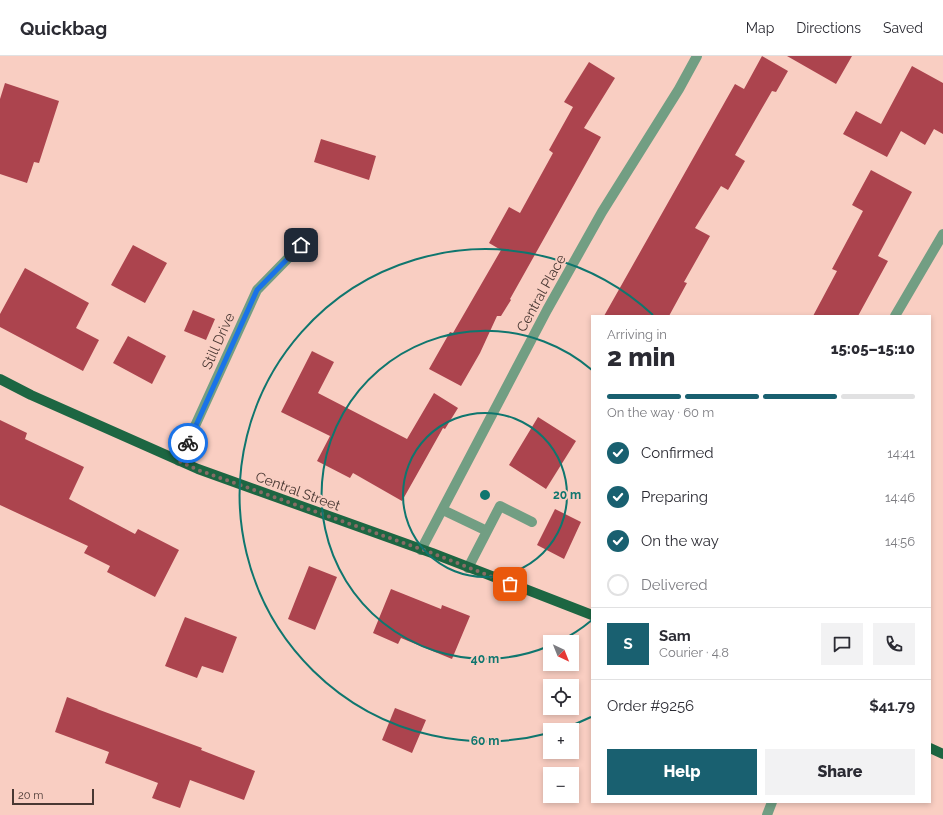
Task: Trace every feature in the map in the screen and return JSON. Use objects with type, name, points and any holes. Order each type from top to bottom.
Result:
[{"type":"main road","name":"Central Street","points":[[0,379],[31,395],[198,470],[421,550],[591,615]]},
{"type":"main road","points":[[931,748],[943,754]]},
{"type":"street","name":"Central Place","points":[[421,550],[550,303],[602,212],[679,89],[697,56]]},
{"type":"street","points":[[896,315],[943,234]]},
{"type":"street","name":"Still Drive","points":[[179,461],[257,290],[301,245]]},
{"type":"street","points":[[468,568],[500,506],[532,522]]},
{"type":"street","points":[[442,510],[487,531]]},
{"type":"street","points":[[767,815],[772,803]]},
{"type":"building","points":[[762,56],[788,71],[776,92],[772,91],[735,155],[745,161],[728,190],[721,186],[695,228],[710,236],[684,282],[687,283],[670,315],[605,315],[735,84],[744,89]]},
{"type":"building","points":[[787,56],[852,56],[836,84]]},
{"type":"building","points":[[589,62],[615,78],[584,128],[601,137],[510,299],[511,300],[501,316],[497,316],[480,353],[461,386],[429,369],[450,332],[453,333],[501,250],[489,243],[509,207],[520,213],[553,153],[549,150],[573,107],[564,102]]},
{"type":"building","points":[[912,66],[943,83],[943,134],[934,129],[925,145],[901,131],[887,157],[843,134],[856,111],[881,124]]},
{"type":"building","points":[[5,83],[59,101],[39,163],[34,162],[27,183],[0,174],[0,99]]},
{"type":"building","points":[[321,139],[376,156],[369,180],[314,162]]},
{"type":"building","points":[[871,170],[912,192],[878,256],[888,261],[859,315],[814,315],[837,271],[832,269],[863,211],[852,205]]},
{"type":"building","points":[[133,245],[167,263],[145,303],[111,285]]},
{"type":"building","points":[[25,268],[89,303],[76,328],[99,340],[83,371],[0,327],[0,314]]},
{"type":"building","points":[[193,310],[215,319],[206,340],[184,331]]},
{"type":"building","points":[[128,336],[166,356],[152,384],[113,363]]},
{"type":"building","points":[[312,351],[334,362],[318,393],[407,439],[434,393],[458,408],[445,429],[443,428],[402,501],[353,473],[350,478],[317,461],[330,436],[281,412]]},
{"type":"building","points":[[538,417],[576,441],[546,489],[509,465]]},
{"type":"building","points":[[0,420],[27,433],[25,439],[84,467],[69,499],[135,534],[138,529],[179,550],[155,597],[107,572],[110,566],[84,553],[88,546],[0,505]]},
{"type":"building","points":[[555,509],[581,522],[564,559],[537,545]]},
{"type":"building","points":[[309,566],[337,577],[315,630],[288,619]]},
{"type":"building","points":[[391,589],[441,609],[442,605],[470,616],[452,659],[401,638],[398,644],[373,633]]},
{"type":"building","points":[[185,617],[237,637],[223,673],[202,666],[197,678],[165,666]]},
{"type":"building","points":[[67,697],[202,748],[201,750],[255,771],[244,800],[190,780],[180,808],[152,798],[158,783],[105,763],[109,752],[55,732]]},
{"type":"building","points":[[395,708],[426,720],[412,753],[382,740]]},
{"type":"way so far","points":[[188,443],[179,461],[198,470],[432,553],[510,584]]},
{"type":"route","points":[[188,443],[257,290],[301,245]]}]
